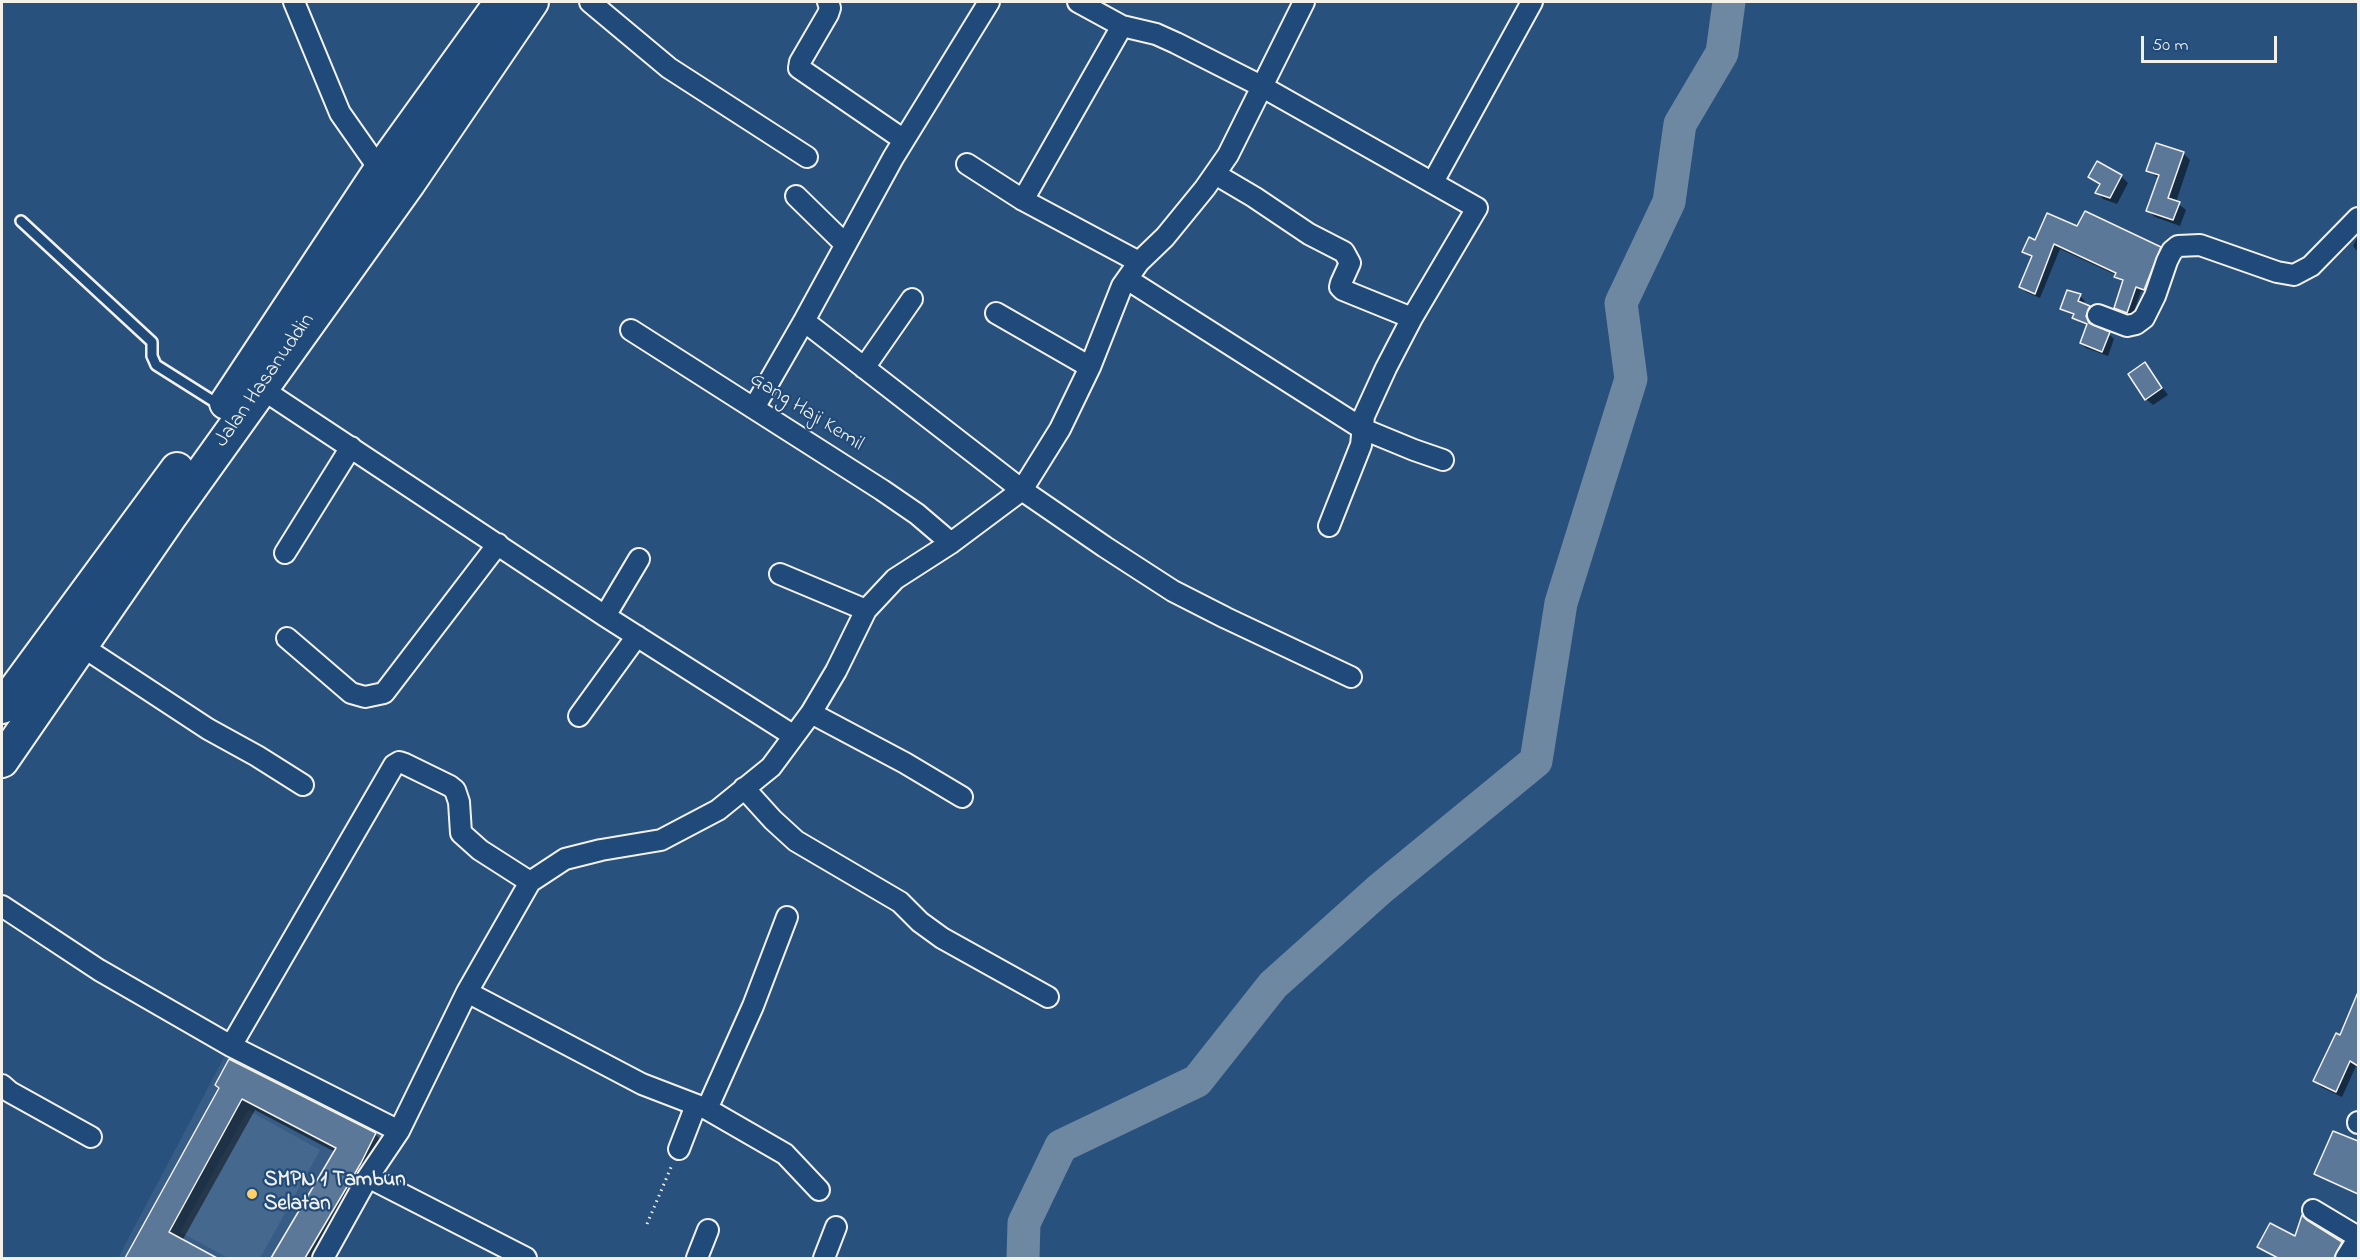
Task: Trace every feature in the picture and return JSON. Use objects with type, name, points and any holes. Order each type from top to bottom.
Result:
[{"type":"highway","name":"Jalan Hasanuddin","points":[[2,707],[223,407],[380,170],[501,2]]},
{"type":"highway","name":"Jalan Hasanuddin","points":[[2,761],[80,645],[415,174],[532,2]]},
{"type":"street","points":[[294,2],[340,114],[380,170]]},
{"type":"street","points":[[590,2],[669,68],[807,157]]},
{"type":"street","points":[[828,2],[830,8],[828,14],[800,62],[799,68],[904,140]]},
{"type":"street","points":[[752,407],[758,401],[804,321],[904,140],[988,2]]},
{"type":"street","points":[[1078,2],[1122,26],[1156,34],[1261,86],[1477,208],[1412,318],[1368,407],[1364,416],[1361,445],[1329,526]]},
{"type":"street","points":[[323,1258],[368,1178],[399,1131],[466,992],[530,882],[565,859],[601,850],[661,840],[718,810],[771,767],[794,736],[837,671],[866,610],[896,579],[951,543],[1023,490],[1060,429],[1090,367],[1127,279],[1139,262],[1165,237],[1215,174],[1227,155],[1304,2]]},
{"type":"street","points":[[1433,182],[1532,2]]},
{"type":"street","points":[[1023,200],[1122,26]]},
{"type":"street","points":[[967,164],[1023,200],[1139,262]]},
{"type":"street","points":[[1215,174],[1309,234],[1344,252],[1350,263],[1341,283],[1340,287],[1343,290],[1412,318]]},
{"type":"street","points":[[796,196],[845,244]]},
{"type":"street","points":[[2098,315],[2127,326],[2136,324],[2144,318],[2155,296],[2167,261],[2172,251],[2178,246],[2200,245],[2277,272],[2294,274],[2311,266],[2358,218]]},
{"type":"street","points":[[1127,279],[1363,429],[1443,460]]},
{"type":"street","points":[[864,368],[912,299]]},
{"type":"street","points":[[996,313],[1090,367]]},
{"type":"street","points":[[804,321],[1023,490],[1173,591],[1351,677]]},
{"type":"street","name":"Gang Haji Kemil","points":[[631,330],[900,502],[951,543]]},
{"type":"street","points":[[262,389],[605,616],[794,736]]},
{"type":"street","points":[[285,553],[351,447]]},
{"type":"street","points":[[287,638],[351,693],[365,697],[384,693],[498,544]]},
{"type":"street","points":[[605,616],[639,559]]},
{"type":"street","points":[[780,574],[866,610]]},
{"type":"street","points":[[579,716],[637,636]]},
{"type":"street","points":[[80,645],[208,729],[303,785]]},
{"type":"street","points":[[811,712],[962,797]]},
{"type":"street","points":[[231,1046],[394,765],[399,762],[450,786],[459,802],[461,833],[480,850],[530,882]]},
{"type":"street","points":[[744,788],[796,841],[900,902],[920,922],[942,938],[1048,997]]},
{"type":"street","points":[[2,906],[99,970],[231,1046],[399,1131]]},
{"type":"street","points":[[679,1149],[753,1006],[787,917]]},
{"type":"street","points":[[466,992],[642,1084],[702,1107],[785,1154],[819,1190]]},
{"type":"street","points":[[2,1085],[10,1092],[91,1137]]},
{"type":"street","points":[[368,1178],[526,1258]]},
{"type":"street","points":[[2313,1210],[2358,1238],[2346,1258]]},
{"type":"street","points":[[824,1258],[836,1227]]},
{"type":"street","points":[[697,1258],[708,1230]]},
{"type":"lane","points":[[21,221],[152,342],[152,356],[156,365],[223,407]]},
{"type":"path","points":[[647,1224],[679,1149]]},
{"type":"shaded area","name":"SMPN 1 Tambun Selatan","points":[[229,1048],[389,1130],[317,1258],[118,1258]]},
{"type":"shaded area","points":[[248,1110],[320,1150],[260,1258],[228,1258],[180,1232]]},
{"type":"building","points":[[2156,143],[2184,152],[2168,198],[2180,202],[2173,220],[2146,211],[2159,175],[2146,171]]},
{"type":"building","points":[[2097,161],[2122,175],[2110,198],[2095,193],[2100,184],[2088,177]]},
{"type":"building","points":[[2085,211],[2161,247],[2144,290],[2136,287],[2127,313],[2114,308],[2123,280],[2114,277],[2116,273],[2054,244],[2035,294],[2019,287],[2032,256],[2022,252],[2029,237],[2035,240],[2047,213],[2077,226]]},
{"type":"building","points":[[2067,290],[2081,294],[2078,301],[2090,306],[2086,316],[2089,323],[2110,332],[2102,352],[2080,343],[2087,324],[2072,318],[2074,314],[2060,309]]},
{"type":"building","points":[[2145,362],[2162,388],[2145,400],[2128,374]]},
{"type":"building","points":[[2358,992],[2358,1066],[2350,1061],[2336,1092],[2313,1081],[2336,1033],[2340,1035]]},
{"type":"building","points":[[229,1059],[376,1133],[361,1163],[305,1258],[271,1258],[336,1148],[242,1099],[169,1232],[217,1258],[125,1258],[219,1088],[215,1085]]},
{"type":"building","points":[[2333,1131],[2358,1141],[2358,1194],[2314,1174]]},
{"type":"building","points":[[2302,1215],[2342,1242],[2334,1258],[2278,1258],[2257,1247],[2270,1223],[2295,1236]]},
{"type":"waterway","points":[[1023,1258],[1024,1223],[1061,1146],[1197,1081],[1273,985],[1380,889],[1536,761],[1561,603],[1631,379],[1621,303],[1669,202],[1680,124],[1722,53],[1729,2]]},
{"type":"place","name":"SMPN 1 Tambun Selatan","points":[[252,1194]]}]
